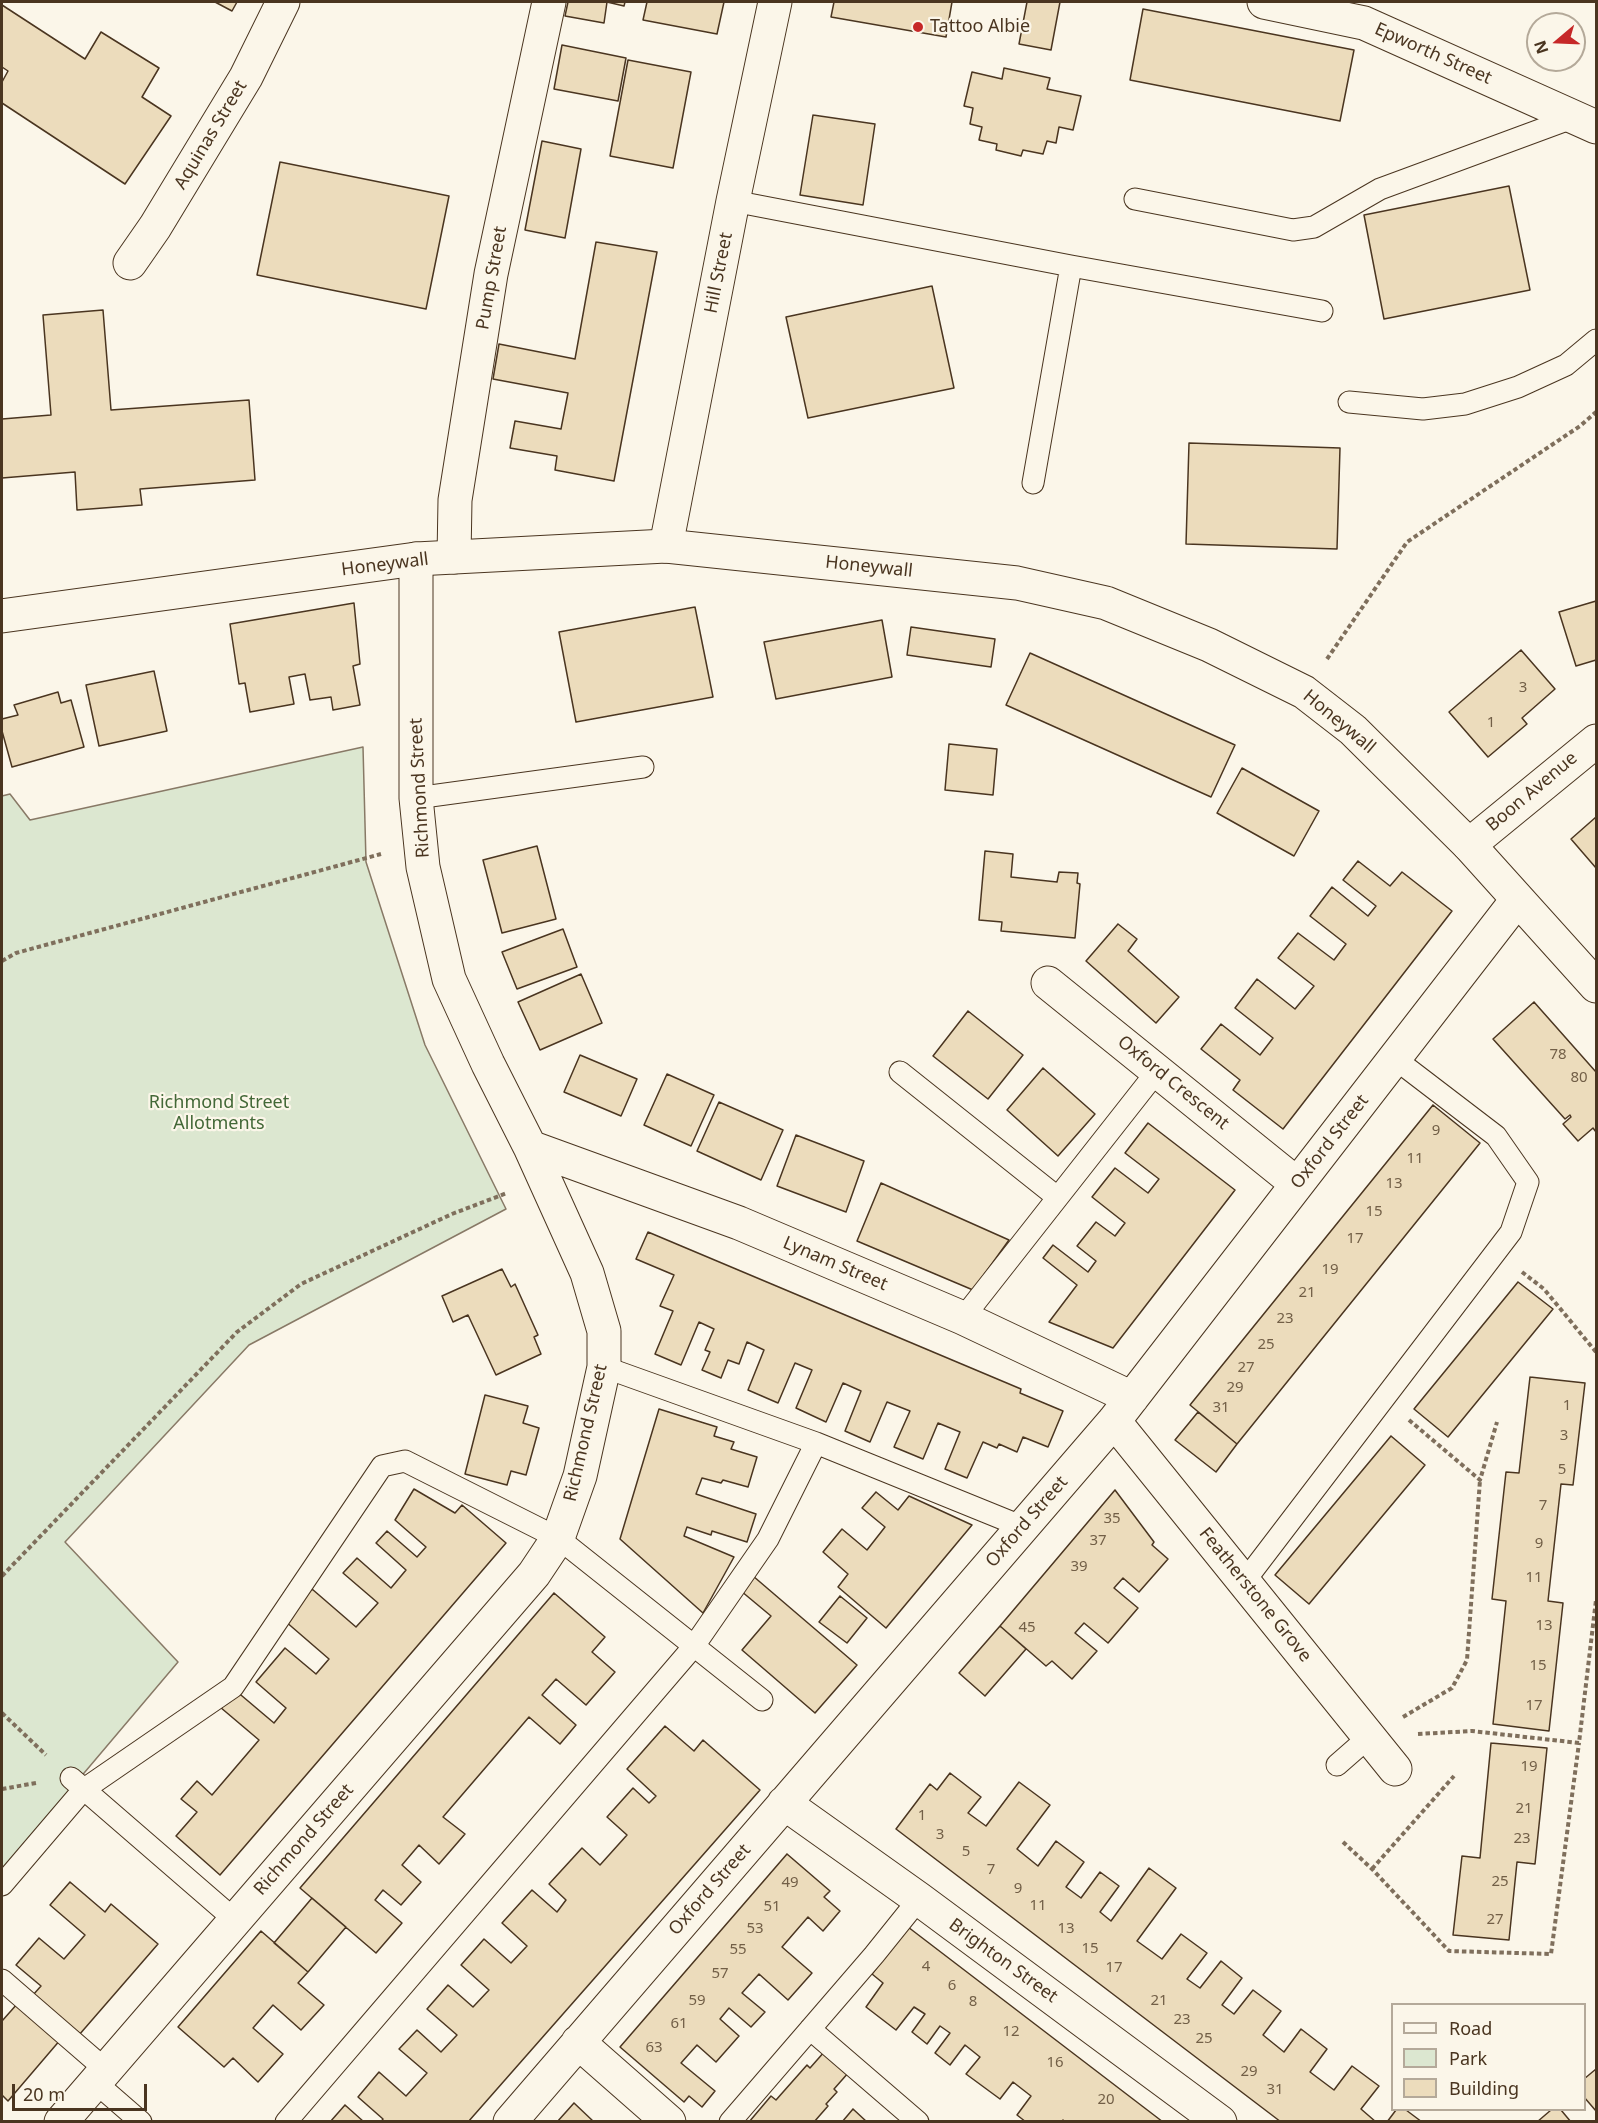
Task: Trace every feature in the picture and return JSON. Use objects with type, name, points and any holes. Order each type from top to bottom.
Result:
[{"type":"street","name":"Aquinas Street","points":[[130,263],[156,227],[246,77],[283,2]]},
{"type":"street","name":"Pump Street","points":[[454,557],[455,500],[491,274],[549,2]]},
{"type":"street","name":"Hill Street","points":[[666,546],[733,201],[775,2]]},
{"type":"street","name":"Epworth Street","points":[[1264,2],[1365,12],[1586,122]]},
{"type":"street","name":"Honeywall","points":[[2,616],[416,560],[666,546],[1017,583],[1106,603],[1209,645],[1304,692],[1353,730],[1469,845],[1596,986]]},
{"type":"street","name":"Richmond Street","points":[[61,2121],[534,1574],[558,1538],[580,1476],[604,1367],[604,1331],[587,1273],[530,1147],[449,979],[423,867],[416,798],[416,560]]},
{"type":"street","name":"Boon Avenue","points":[[1469,845],[1596,741]]},
{"type":"street","name":"Oxford Street","points":[[510,2121],[1123,1410],[1517,900]]},
{"type":"street","name":"Oxford Crescent","points":[[1048,983],[1297,1184]]},
{"type":"street","name":"Lynam Street","points":[[530,1147],[739,1223],[963,1318],[1123,1410]]},
{"type":"street","name":"Featherstone Grove","points":[[1123,1410],[1244,1582],[1395,1769]]},
{"type":"street","name":"Brighton Street","points":[[784,1803],[919,1899],[1220,2121]]},
{"type":"street","points":[[578,2043],[669,2121]]},
{"type":"lane","points":[[1135,199],[1293,230],[1314,227],[1380,189],[1586,122]]},
{"type":"lane","points":[[733,201],[1071,266],[1322,311]]},
{"type":"lane","points":[[1033,483],[1071,266]]},
{"type":"lane","points":[[1349,402],[1423,409],[1465,404],[1518,387],[1566,365],[1596,340]]},
{"type":"lane","points":[[416,798],[643,767]]},
{"type":"lane","points":[[1244,1582],[1511,1232],[1528,1182],[1496,1136],[1394,1058]]},
{"type":"lane","points":[[963,1318],[1158,1070]]},
{"type":"lane","points":[[900,1072],[1057,1197]]},
{"type":"lane","points":[[604,1367],[816,1443],[1023,1527]]},
{"type":"lane","points":[[286,2121],[694,1646],[768,1539],[816,1443]]},
{"type":"lane","points":[[2,1885],[77,1784],[233,1687],[382,1466],[405,1461],[558,1538],[762,1700]]},
{"type":"lane","points":[[1338,1765],[1369,1737]]},
{"type":"lane","points":[[77,1784],[235,1920]]},
{"type":"lane","points":[[730,2121],[919,1899]]},
{"type":"lane","points":[[2,1980],[100,2076],[141,2121]]},
{"type":"lane","points":[[810,2029],[918,2121]]},
{"type":"path","points":[[1304,692],[1407,542],[1580,426],[1596,412]]},
{"type":"path","points":[[2,961],[16,953],[421,843]]},
{"type":"path","points":[[2,1575],[237,1332],[300,1284],[452,1214],[544,1179]]},
{"type":"path","points":[[1495,1252],[1544,1289],[1596,1352]]},
{"type":"path","points":[[1384,1399],[1480,1479]]},
{"type":"path","points":[[1369,1737],[1452,1688],[1467,1660],[1480,1479],[1497,1422]]},
{"type":"path","points":[[1343,1842],[1372,1869],[1449,1951],[1551,1954],[1596,1600]]},
{"type":"path","points":[[2,1713],[77,1784]]},
{"type":"path","points":[[1369,1737],[1472,1731],[1579,1743]]},
{"type":"path","points":[[1372,1869],[1454,1776]]},
{"type":"green space","name":"Richmond Street Allotments","points":[[363,747],[366,862],[425,1045],[506,1209],[249,1345],[65,1542],[178,1662],[2,1870],[2,796],[10,794],[30,820]]},
{"type":"building","points":[[215,2],[237,2],[232,11]]},
{"type":"building","points":[[568,2],[607,2],[604,23],[565,16]]},
{"type":"building","points":[[607,2],[625,2],[624,6]]},
{"type":"building","points":[[647,2],[724,2],[717,34],[643,20]]},
{"type":"building","name":"Tattoo Albie","points":[[834,2],[952,2],[946,37],[831,17]]},
{"type":"building","points":[[1027,2],[1060,2],[1051,50],[1019,44]]},
{"type":"building","points":[[2,5],[85,59],[101,32],[159,68],[142,97],[171,116],[125,184],[2,103],[2,82],[8,71],[2,67]]},
{"type":"building","points":[[1143,9],[1354,50],[1340,121],[1130,80]]},
{"type":"building","points":[[562,45],[626,58],[618,101],[554,89]]},
{"type":"building","points":[[628,60],[691,72],[673,168],[610,156]]},
{"type":"building","points":[[1004,68],[1050,78],[1047,89],[1081,96],[1073,130],[1059,127],[1056,143],[1047,141],[1043,154],[1023,150],[1021,156],[996,150],[997,144],[979,140],[982,127],[970,124],[973,108],[964,106],[972,72],[1002,79]]},
{"type":"building","points":[[813,115],[875,124],[863,205],[800,195]]},
{"type":"building","points":[[542,141],[581,149],[565,238],[525,230]]},
{"type":"building","points":[[280,162],[449,196],[426,309],[257,275]]},
{"type":"building","points":[[1509,186],[1530,290],[1384,319],[1364,215]]},
{"type":"building","points":[[596,242],[657,252],[614,481],[555,470],[557,456],[510,448],[515,421],[561,429],[568,393],[493,379],[499,344],[575,359]]},
{"type":"building","points":[[932,286],[954,388],[808,418],[786,317]]},
{"type":"building","points":[[103,310],[111,410],[249,400],[255,480],[140,489],[142,505],[77,510],[75,472],[2,478],[2,419],[51,415],[43,315]]},
{"type":"building","points":[[1189,443],[1340,448],[1337,549],[1186,544]]},
{"type":"building","points":[[1596,601],[1596,660],[1576,666],[1559,612]]},
{"type":"building","points":[[354,603],[360,664],[353,666],[360,705],[333,710],[331,697],[310,700],[305,674],[289,677],[294,704],[250,712],[245,683],[239,684],[230,624]]},
{"type":"building","points":[[695,607],[713,697],[576,722],[559,632]]},
{"type":"building","points":[[882,620],[892,677],[776,699],[764,642]]},
{"type":"building","points":[[911,627],[995,639],[991,667],[907,655]]},
{"type":"building","points":[[1521,650],[1555,689],[1522,718],[1527,724],[1488,757],[1449,712]]},
{"type":"building","points":[[1030,653],[1235,745],[1211,797],[1006,705]]},
{"type":"building","points":[[154,671],[167,731],[99,746],[86,685]]},
{"type":"building","points":[[58,692],[61,703],[71,700],[84,747],[12,767],[2,731],[2,719],[18,715],[14,705]]},
{"type":"building","points":[[949,744],[997,749],[993,795],[945,790]]},
{"type":"building","points":[[1242,768],[1319,811],[1294,856],[1217,813]]},
{"type":"building","points":[[1596,817],[1596,868],[1571,839]]},
{"type":"building","points":[[537,846],[556,919],[502,933],[483,860]]},
{"type":"building","points":[[985,851],[1013,854],[1011,877],[1057,882],[1059,872],[1078,873],[1077,883],[1080,884],[1075,938],[1001,931],[1002,922],[979,920]]},
{"type":"building","points":[[1358,861],[1390,886],[1402,872],[1452,911],[1283,1129],[1233,1090],[1240,1080],[1201,1049],[1221,1024],[1260,1055],[1273,1038],[1235,1008],[1257,979],[1295,1009],[1314,986],[1278,958],[1298,933],[1334,960],[1346,944],[1310,916],[1332,887],[1368,916],[1376,906],[1343,880]]},
{"type":"building","points":[[1118,924],[1137,939],[1128,951],[1179,997],[1156,1023],[1086,961]]},
{"type":"building","points":[[563,929],[577,967],[517,989],[502,952]]},
{"type":"building","points":[[581,974],[602,1023],[540,1050],[518,1002]]},
{"type":"building","points":[[1534,1002],[1596,1072],[1596,1132],[1593,1128],[1578,1141],[1563,1124],[1571,1117],[1570,1115],[1565,1119],[1493,1039]]},
{"type":"building","points":[[968,1011],[1023,1055],[988,1099],[933,1056]]},
{"type":"building","points":[[580,1055],[637,1079],[621,1116],[564,1092]]},
{"type":"building","points":[[1043,1068],[1095,1114],[1058,1156],[1007,1110]]},
{"type":"building","points":[[667,1074],[714,1095],[691,1146],[644,1125]]},
{"type":"building","points":[[719,1102],[783,1130],[761,1180],[697,1151]]},
{"type":"building","points":[[1433,1105],[1480,1143],[1237,1444],[1190,1405]]},
{"type":"building","points":[[1148,1123],[1235,1190],[1113,1348],[1049,1322],[1077,1285],[1043,1258],[1053,1245],[1088,1272],[1096,1261],[1077,1246],[1096,1222],[1115,1236],[1125,1223],[1092,1197],[1115,1168],[1148,1193],[1159,1179],[1125,1153]]},
{"type":"building","points":[[796,1135],[864,1161],[846,1212],[777,1186]]},
{"type":"building","points":[[881,1183],[1009,1240],[973,1290],[857,1241]]},
{"type":"building","points":[[648,1232],[1021,1389],[1020,1393],[1063,1411],[1048,1447],[1023,1437],[1017,1452],[999,1444],[997,1448],[983,1442],[967,1478],[945,1469],[960,1432],[938,1423],[923,1459],[894,1447],[910,1411],[887,1402],[870,1442],[845,1431],[861,1391],[843,1383],[826,1422],[796,1408],[812,1370],[795,1363],[778,1403],[748,1390],[764,1350],[747,1342],[739,1364],[728,1360],[721,1378],[702,1370],[710,1352],[705,1350],[714,1329],[699,1322],[681,1365],[655,1354],[673,1311],[660,1306],[674,1275],[636,1259]]},
{"type":"building","points":[[502,1269],[511,1287],[515,1284],[538,1335],[534,1337],[541,1354],[496,1375],[468,1315],[453,1322],[442,1296]]},
{"type":"building","points":[[1518,1282],[1553,1309],[1448,1437],[1414,1409]]},
{"type":"building","points":[[1530,1377],[1585,1383],[1573,1485],[1561,1484],[1548,1601],[1563,1603],[1549,1731],[1493,1724],[1506,1601],[1492,1599],[1506,1472],[1519,1473]]},
{"type":"building","points":[[485,1395],[528,1406],[523,1423],[539,1428],[526,1475],[511,1471],[507,1485],[465,1474]]},
{"type":"building","points":[[659,1409],[717,1427],[714,1436],[734,1442],[731,1449],[757,1457],[748,1487],[723,1480],[721,1483],[702,1478],[696,1494],[756,1514],[747,1542],[712,1531],[711,1535],[687,1527],[684,1536],[734,1557],[703,1613],[620,1539]]},
{"type":"building","points":[[1198,1412],[1237,1444],[1216,1472],[1175,1440]]},
{"type":"building","points":[[1391,1436],[1425,1465],[1309,1604],[1275,1575]]},
{"type":"building","points":[[414,1489],[455,1513],[462,1505],[506,1543],[220,1875],[176,1836],[197,1812],[181,1799],[197,1781],[212,1795],[259,1740],[220,1707],[235,1690],[274,1723],[286,1708],[256,1682],[285,1648],[316,1674],[329,1659],[285,1621],[312,1589],[356,1627],[378,1603],[343,1573],[357,1558],[391,1588],[406,1570],[376,1543],[387,1531],[417,1557],[426,1547],[395,1520]]},
{"type":"building","points":[[1115,1490],[1154,1542],[1152,1545],[1168,1559],[1139,1592],[1123,1578],[1114,1588],[1138,1608],[1108,1643],[1084,1623],[1075,1633],[1097,1651],[1072,1679],[1052,1661],[1046,1666],[1000,1626]]},
{"type":"building","points":[[876,1492],[898,1510],[909,1496],[972,1525],[886,1628],[838,1587],[848,1574],[823,1552],[842,1529],[867,1550],[885,1527],[862,1508]]},
{"type":"building","points":[[753,1576],[857,1665],[815,1713],[742,1650],[771,1616],[741,1591]]},
{"type":"building","points":[[554,1593],[605,1637],[592,1652],[615,1672],[586,1705],[556,1679],[542,1695],[576,1725],[560,1744],[529,1717],[443,1817],[465,1834],[439,1864],[419,1845],[402,1865],[421,1882],[401,1905],[383,1890],[375,1900],[402,1923],[376,1953],[300,1888]]},
{"type":"building","points":[[840,1596],[867,1618],[847,1643],[819,1622]]},
{"type":"building","points":[[1000,1626],[1026,1649],[985,1696],[959,1673]]},
{"type":"building","points":[[665,1726],[694,1751],[703,1740],[760,1790],[468,2122],[381,2122],[383,2119],[358,2097],[379,2072],[406,2096],[427,2073],[399,2049],[417,2030],[441,2052],[457,2035],[427,2009],[448,1985],[473,2007],[489,1990],[461,1965],[484,1939],[511,1963],[527,1946],[502,1923],[532,1890],[557,1912],[566,1900],[549,1884],[582,1848],[600,1865],[627,1835],[607,1817],[633,1788],[649,1803],[656,1796],[627,1769]]},
{"type":"building","points":[[1491,1743],[1547,1748],[1535,1864],[1517,1862],[1509,1940],[1453,1935],[1462,1856],[1480,1858]]},
{"type":"building","points":[[950,1773],[981,1797],[968,1813],[986,1826],[1019,1782],[1050,1805],[1017,1849],[1038,1866],[1056,1841],[1084,1862],[1066,1887],[1081,1898],[1100,1872],[1119,1886],[1100,1912],[1111,1921],[1149,1868],[1176,1888],[1137,1941],[1162,1959],[1181,1934],[1207,1953],[1187,1979],[1200,1988],[1221,1961],[1242,1978],[1222,2005],[1234,2014],[1253,1990],[1281,2011],[1263,2035],[1284,2052],[1301,2029],[1327,2049],[1310,2072],[1334,2090],[1352,2066],[1379,2086],[1361,2109],[1376,2122],[1281,2122],[896,1829],[930,1784],[937,1790]]},
{"type":"building","points":[[787,1854],[830,1891],[824,1897],[840,1911],[823,1931],[808,1917],[782,1947],[812,1973],[788,2000],[759,1974],[742,1993],[765,2012],[751,2027],[729,2008],[720,2019],[739,2036],[716,2062],[697,2045],[681,2063],[715,2091],[702,2107],[689,2096],[684,2102],[620,2047]]},
{"type":"building","points":[[70,1882],[105,1912],[111,1904],[158,1944],[79,2035],[33,1995],[41,1986],[16,1965],[39,1938],[64,1959],[85,1935],[50,1905]]},
{"type":"building","points":[[312,1898],[346,1927],[308,1972],[274,1943]]},
{"type":"building","points":[[908,1927],[1163,2122],[1065,2122],[1063,2120],[1061,2122],[1026,2122],[1017,2115],[1031,2096],[1013,2082],[1000,2099],[966,2074],[980,2057],[965,2045],[950,2065],[935,2053],[950,2033],[940,2026],[927,2044],[912,2032],[925,2014],[914,2007],[896,2030],[866,2007],[883,1983],[872,1974]]},
{"type":"building","points":[[261,1931],[308,1972],[298,1983],[324,2005],[301,2030],[273,2005],[253,2028],[283,2054],[258,2082],[233,2058],[224,2067],[178,2027]]},
{"type":"building","points":[[18,2003],[61,2039],[8,2101],[2,2095],[2,2021]]},
{"type":"building","points":[[825,2051],[849,2072],[834,2089],[837,2092],[814,2122],[749,2122],[771,2096],[776,2100],[807,2065],[810,2068]]},
{"type":"building","points":[[1596,2069],[1596,2111],[1586,2099],[1586,2077]]},
{"type":"building","points":[[574,2103],[594,2122],[557,2122]]},
{"type":"building","points":[[345,2105],[364,2122],[330,2122]]},
{"type":"building","points":[[853,2109],[867,2122],[842,2122]]},
{"type":"building","points":[[1395,2111],[1407,2111],[1422,2122],[1387,2122]]},
{"type":"building","points":[[1550,2111],[1562,2111],[1571,2122],[1537,2122]]},
{"type":"place","name":"Tattoo Albie","points":[[918,27]]}]
